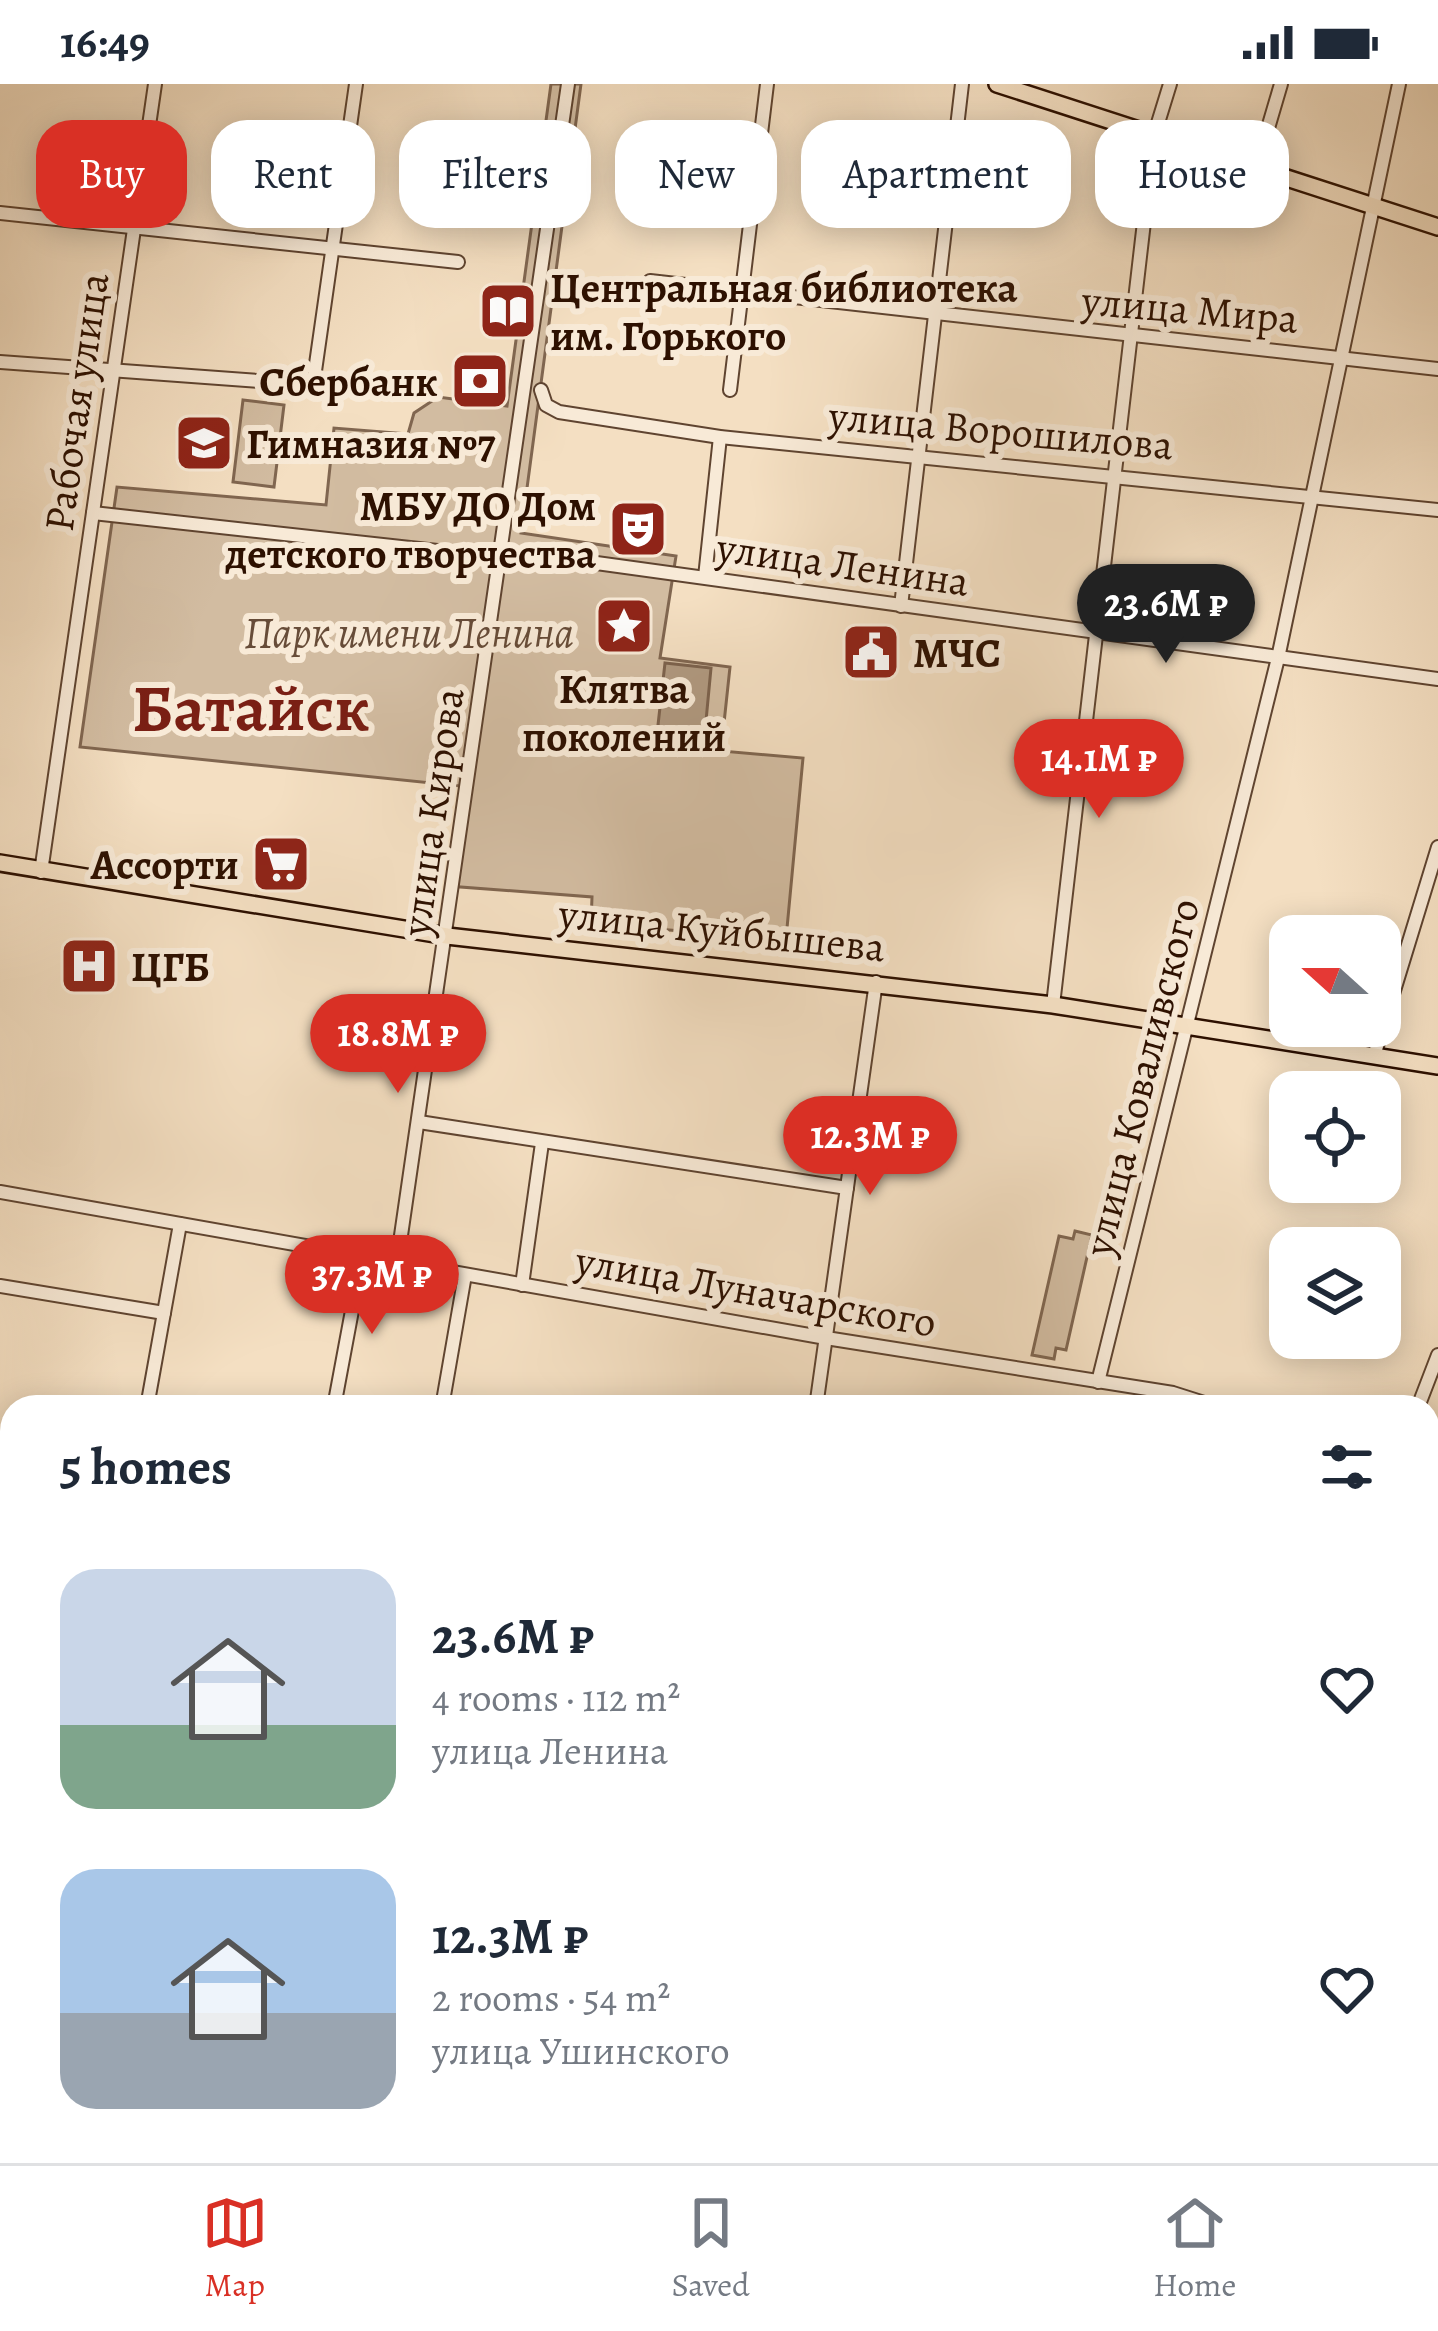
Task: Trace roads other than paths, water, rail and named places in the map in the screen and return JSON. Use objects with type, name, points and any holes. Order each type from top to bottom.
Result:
[{"type":"main road","points":[[997,84],[1106,120]]},
{"type":"main road","points":[[1289,179],[1438,227]]},
{"type":"main road","name":"улица Куйбышева","points":[[0,863],[448,936],[1053,1005],[1438,1066]]},
{"type":"street","name":"Рабочая улица","points":[[150,120],[155,84]]},
{"type":"street","points":[[0,362],[313,386],[356,84]]},
{"type":"street","name":"улица Кирова","points":[[397,1263],[568,84]]},
{"type":"street","points":[[730,389],[766,84]]},
{"type":"street","points":[[901,606],[962,84]]},
{"type":"street","points":[[1159,120],[1170,84]]},
{"type":"street","points":[[1270,120],[1281,84]]},
{"type":"street","name":"улица Коваливского","points":[[1098,1382],[1278,658],[1399,84]]},
{"type":"street","points":[[0,213],[36,216]]},
{"type":"street","name":"Рабочая улица","points":[[40,872],[135,228]]},
{"type":"street","points":[[151,228],[458,262]]},
{"type":"street","points":[[1053,1005],[1143,228]]},
{"type":"street","name":"улица Мира","points":[[650,281],[935,317],[1438,368]]},
{"type":"street","name":"улица Ворошилова","points":[[542,390],[547,405],[559,412],[720,437],[1115,473],[1438,510]]},
{"type":"street","points":[[705,577],[720,437]]},
{"type":"street","points":[[94,513],[501,558]]},
{"type":"street","name":"улица Ленина","points":[[524,553],[1438,679]]},
{"type":"street","points":[[1373,1056],[1438,847]]},
{"type":"street","points":[[819,1395],[876,982]]},
{"type":"street","points":[[418,1122],[847,1188]]},
{"type":"street","points":[[522,1285],[542,1143]]},
{"type":"street","name":"улица Луначарского","points":[[0,1192],[826,1338],[1179,1395]]},
{"type":"street","points":[[148,1395],[180,1224]]},
{"type":"street","points":[[336,1395],[362,1257]]},
{"type":"street","points":[[444,1395],[465,1275]]},
{"type":"street","points":[[0,1286],[164,1313]]},
{"type":"street","points":[[1423,1395],[1438,1354]]},
{"type":"place","name":"Центральная библиотека им. Горького","points":[[508,311]]},
{"type":"place","name":"Сбербанк","points":[[480,381]]},
{"type":"place","name":"Гимназия №7","points":[[204,443]]},
{"type":"place","name":"МБУ ДО Дом детского творчества","points":[[638,529]]},
{"type":"place","name":"Клятва поколений","points":[[624,626]]},
{"type":"place","name":"МЧС","points":[[871,652]]},
{"type":"place","name":"Ассорти","points":[[281,864]]},
{"type":"place","name":"ЦГБ","points":[[89,966]]},
{"type":"district","name":"Батайск","points":[[251,708]]},
{"type":"park label","name":"Парк имени Ленина","points":[[409,632]]}]
